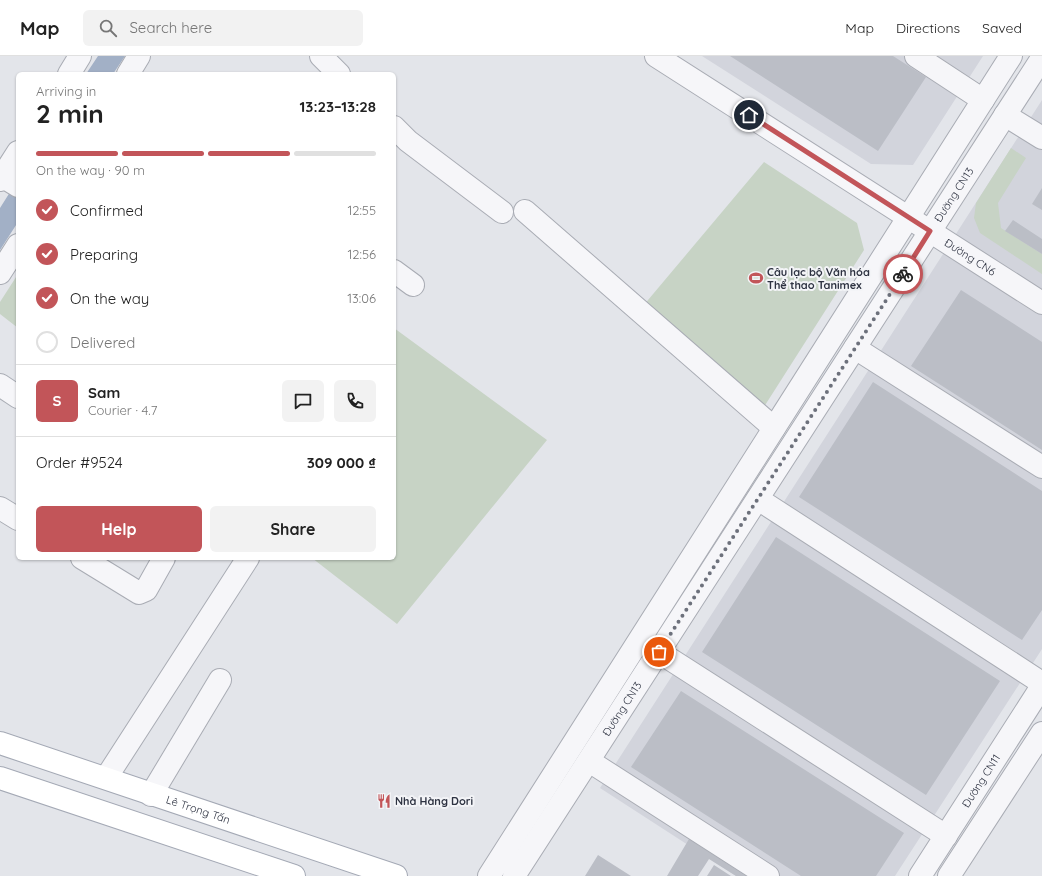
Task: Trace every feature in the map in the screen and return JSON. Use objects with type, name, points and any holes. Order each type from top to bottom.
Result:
[{"type":"main road","name":"Lê Trọng Tấn","points":[[0,744],[106,778],[151,795],[396,876]]},
{"type":"main road","points":[[0,778],[256,870],[294,876]]},
{"type":"street","points":[[129,72],[139,56]]},
{"type":"street","points":[[320,56],[337,72]]},
{"type":"street","name":"Đường CN6","points":[[656,56],[1042,304]]},
{"type":"street","points":[[916,56],[983,100]]},
{"type":"street","name":"Đường CN13","points":[[489,876],[1011,56]]},
{"type":"street","name":"Đường CN13","points":[[514,876],[1042,58]]},
{"type":"street","points":[[1005,115],[1042,138]]},
{"type":"street","points":[[396,129],[408,141],[502,212]]},
{"type":"street","points":[[9,182],[16,159]]},
{"type":"street","points":[[525,211],[774,428]]},
{"type":"street","points":[[0,273],[16,248]]},
{"type":"street","points":[[396,272],[413,285]]},
{"type":"street","points":[[855,348],[1042,467]]},
{"type":"street","points":[[0,385],[16,396]]},
{"type":"street","points":[[758,499],[1042,685]]},
{"type":"street","points":[[0,508],[16,518]]},
{"type":"street","points":[[85,560],[139,593],[146,590],[163,560]]},
{"type":"street","points":[[106,778],[247,560]]},
{"type":"street","points":[[651,621],[671,634]]},
{"type":"street","points":[[659,652],[946,836]]},
{"type":"street","points":[[151,795],[220,680]]},
{"type":"street","name":"Đường CN11","points":[[920,876],[1042,685]]},
{"type":"street","points":[[949,876],[1042,733]]},
{"type":"street","points":[[589,761],[768,876]]},
{"type":"shaded area","points":[[702,56],[983,56],[913,165],[871,164]]},
{"type":"shaded area","points":[[1042,100],[1042,649],[895,876],[736,876],[600,788]]},
{"type":"green space","points":[[1011,148],[1026,158],[998,203],[1001,228],[1042,254],[1042,274],[980,233],[974,218],[976,203]]},
{"type":"green space","name":"Câu lạc bộ Văn hóa Thể thao Tanimex","points":[[764,162],[857,223],[864,250],[762,410],[643,306]]},
{"type":"green space","points":[[16,277],[16,326],[0,314],[0,302]]},
{"type":"green space","points":[[396,329],[547,440],[397,624],[315,560],[396,560]]},
{"type":"water","points":[[98,56],[125,56],[114,72],[87,72]]},
{"type":"water","points":[[12,189],[16,192],[16,225],[0,250],[0,208]]},
{"type":"building","points":[[730,56],[893,56],[926,77],[878,151]]},
{"type":"building","points":[[1042,188],[1042,210],[1032,204]]},
{"type":"building","points":[[1013,220],[1042,239],[1042,254],[1005,231]]},
{"type":"building","points":[[961,290],[1042,342],[1042,450],[911,366]]},
{"type":"building","points":[[873,382],[1042,491],[1042,610],[1022,640],[799,497]]},
{"type":"building","points":[[776,537],[1000,681],[926,795],[702,652]]},
{"type":"building","points":[[681,691],[904,833],[876,876],[801,876],[631,767]]},
{"type":"building","points":[[689,839],[746,876],[736,876],[709,859],[698,876],[667,876]]},
{"type":"building","points":[[598,855],[631,876],[585,876]]},
{"type":"building","points":[[714,865],[731,876],[707,876]]},
{"type":"way so far","points":[[659,652],[903,274]]},
{"type":"place","name":"Câu lạc bộ Văn hóa Thể thao Tanimex","points":[[756,278]]},
{"type":"place","name":"Nhà Hàng Dori","points":[[384,801]]},
{"type":"route","points":[[749,115],[930,231],[903,274]]}]
